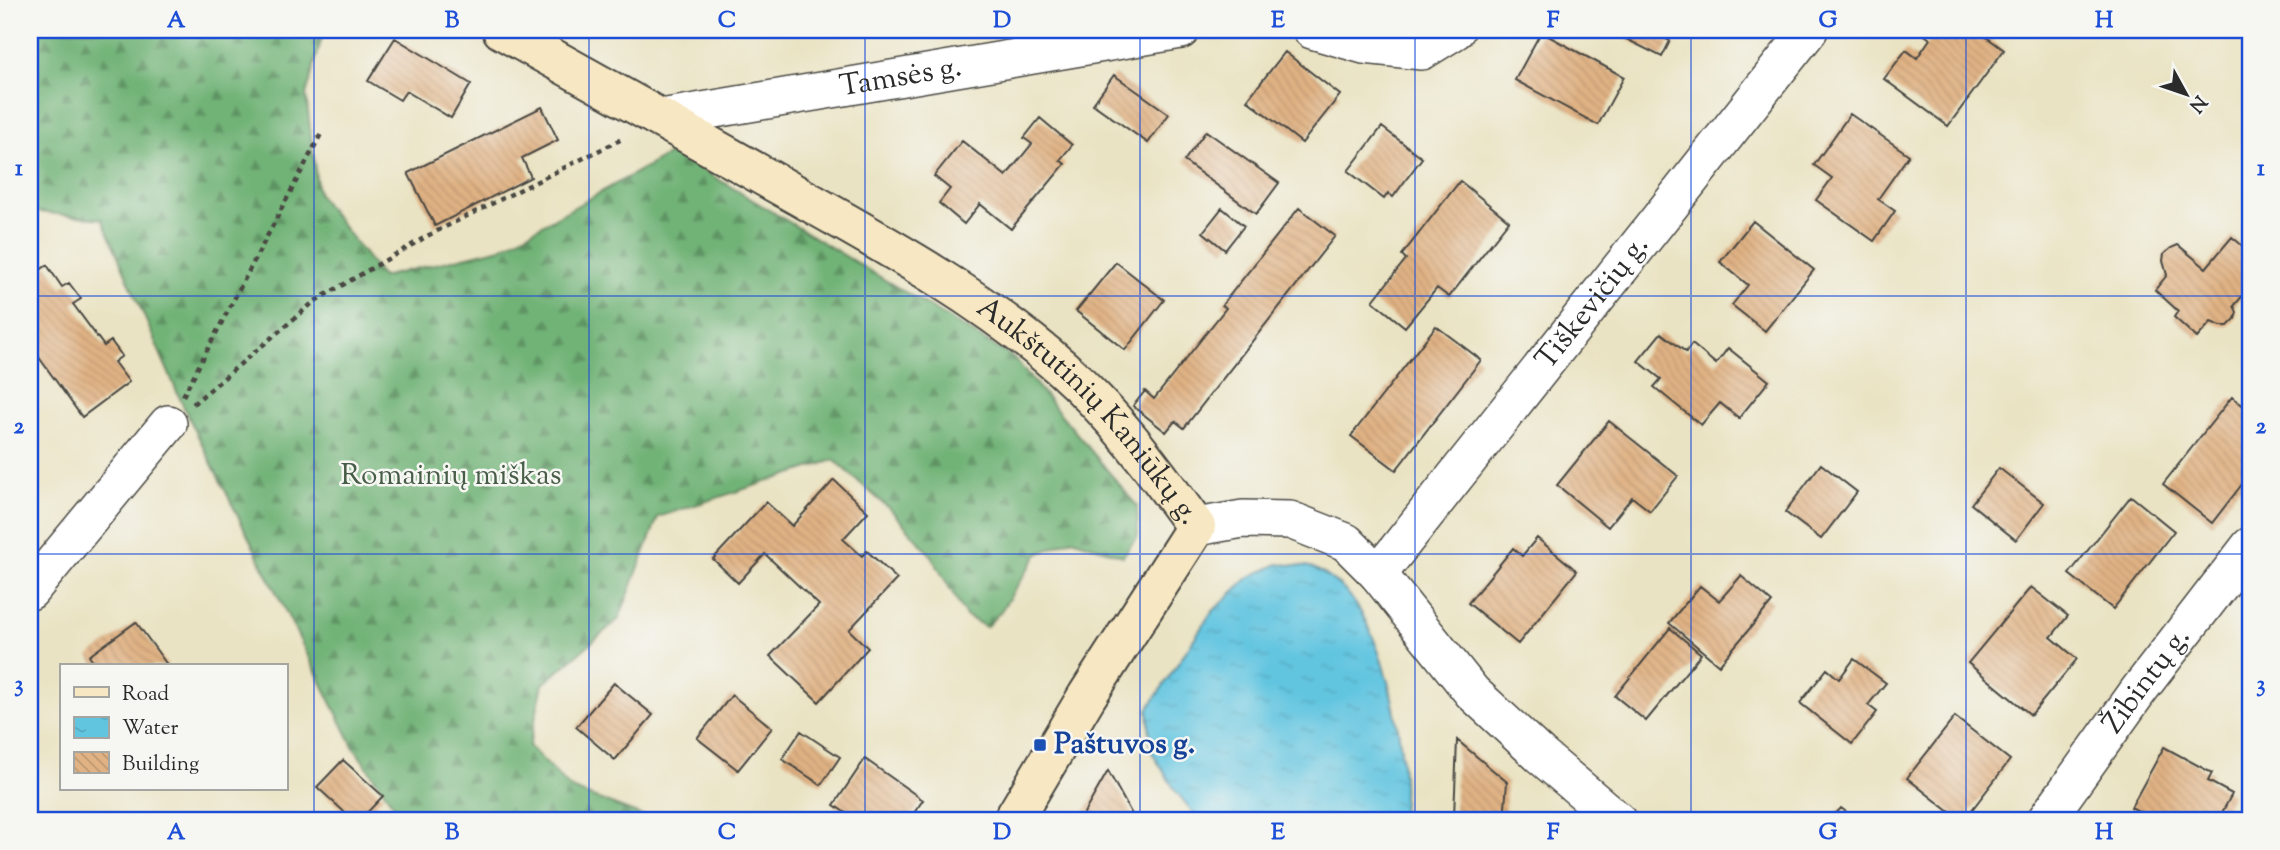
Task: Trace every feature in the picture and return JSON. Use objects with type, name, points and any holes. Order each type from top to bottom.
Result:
[{"type":"street","name":"Aukštutinių Kaniūkų g.","points":[[502,30],[909,258],[992,312],[1063,369],[1107,413],[1157,473],[1196,527],[1243,519],[1290,520],[1346,542],[1378,574],[1472,692],[1540,755],[1617,820]]},
{"type":"street","name":"Tamsės g.","points":[[661,118],[1181,30]]},
{"type":"street","points":[[1312,30],[1364,45],[1422,51],[1456,30]]},
{"type":"street","name":"Tiškevičių g.","points":[[1378,574],[1809,30]]},
{"type":"street","points":[[30,591],[168,424]]},
{"type":"street","points":[[1013,820],[1094,685],[1196,527]]},
{"type":"street","name":"Žibintų g.","points":[[2046,820],[2139,690],[2250,546]]},
{"type":"path","points":[[168,424],[315,301],[429,235],[591,156],[661,118]]},
{"type":"path","points":[[168,424],[321,134]]},
{"type":"green space","name":"Romainių miškas","points":[[30,30],[324,30],[306,95],[318,194],[382,277],[501,248],[673,152],[1014,358],[1137,506],[1138,535],[1123,556],[1072,539],[1038,554],[1001,611],[986,627],[966,616],[930,554],[893,512],[834,460],[658,517],[619,619],[543,684],[529,746],[571,789],[653,820],[404,820],[354,748],[184,408],[102,219],[30,211]]},
{"type":"water","points":[[1278,564],[1310,567],[1333,581],[1345,591],[1360,611],[1373,637],[1384,667],[1399,734],[1403,796],[1401,820],[1199,820],[1175,790],[1151,751],[1148,709],[1211,613],[1249,577]]},
{"type":"building","points":[[1649,30],[1670,41],[1662,57],[1612,32]]},
{"type":"building","points":[[1918,30],[1977,30],[2004,50],[1948,126],[1884,79],[1906,50],[1917,58],[1930,39]]},
{"type":"building","points":[[1541,32],[1624,77],[1598,125],[1515,80]]},
{"type":"building","points":[[395,38],[471,84],[451,118],[406,91],[400,100],[368,81]]},
{"type":"building","points":[[1285,52],[1340,95],[1302,143],[1247,100]]},
{"type":"building","points":[[1114,75],[1169,114],[1148,143],[1093,104]]},
{"type":"building","points":[[542,107],[558,140],[522,158],[531,177],[435,226],[408,173]]},
{"type":"building","points":[[1850,114],[1909,155],[1878,199],[1895,211],[1874,241],[1816,200],[1832,178],[1814,165]]},
{"type":"building","points":[[1040,118],[1072,145],[1060,160],[1065,164],[1011,229],[980,204],[964,224],[939,203],[950,189],[934,176],[962,141],[1006,176],[1032,144],[1024,138]]},
{"type":"building","points":[[1382,127],[1422,158],[1393,197],[1388,193],[1384,199],[1348,171]]},
{"type":"building","points":[[1206,131],[1279,183],[1256,214],[1184,161]]},
{"type":"building","points":[[1460,181],[1509,221],[1449,297],[1437,288],[1405,327],[1373,301],[1406,259],[1402,255]]},
{"type":"building","points":[[1222,208],[1244,226],[1225,250],[1203,232]]},
{"type":"building","points":[[1299,208],[1335,236],[1184,428],[1175,421],[1166,432],[1133,406],[1145,391],[1154,399],[1226,308],[1222,305]]},
{"type":"building","points":[[1753,221],[1814,270],[1765,331],[1732,305],[1748,285],[1720,262]]},
{"type":"building","points":[[2232,237],[2250,252],[2250,287],[2234,306],[2237,312],[2235,319],[2228,326],[2211,322],[2197,338],[2174,317],[2178,311],[2155,290],[2167,275],[2164,254],[2178,245],[2206,268]]},
{"type":"building","points":[[1116,262],[1164,300],[1125,350],[1076,311]]},
{"type":"building","points":[[47,265],[62,287],[69,283],[81,299],[73,304],[104,346],[111,341],[122,356],[114,362],[129,382],[82,417],[30,345],[30,278]]},
{"type":"building","points":[[1436,326],[1481,360],[1396,470],[1351,436]]},
{"type":"building","points":[[1661,333],[1686,352],[1692,344],[1716,364],[1728,348],[1769,381],[1739,418],[1720,403],[1701,425],[1654,387],[1661,379],[1638,361]]},
{"type":"building","points":[[2232,397],[2250,411],[2250,474],[2212,523],[2163,484]]},
{"type":"building","points":[[1609,421],[1678,476],[1650,511],[1632,497],[1608,527],[1557,485]]},
{"type":"building","points":[[1821,464],[1857,492],[1821,539],[1785,512]]},
{"type":"building","points":[[1999,468],[2044,503],[2016,540],[1971,504]]},
{"type":"building","points":[[834,480],[868,512],[843,539],[862,556],[867,551],[897,579],[849,630],[868,648],[819,702],[770,656],[819,605],[765,554],[738,583],[713,559],[766,502],[792,526]]},
{"type":"building","points":[[2131,496],[2174,531],[2113,609],[2069,574]]},
{"type":"building","points":[[1537,538],[1577,571],[1518,644],[1468,603],[1513,548],[1522,556]]},
{"type":"building","points":[[1741,576],[1772,602],[1719,665],[1669,623],[1700,586],[1719,601]]},
{"type":"building","points":[[2031,587],[2068,616],[2051,637],[2077,659],[2031,715],[1968,663]]},
{"type":"building","points":[[136,622],[167,664],[95,664],[89,656]]},
{"type":"building","points":[[1670,628],[1701,654],[1646,721],[1615,696]]},
{"type":"building","points":[[1854,659],[1886,683],[1868,705],[1877,712],[1852,744],[1800,703],[1827,669],[1839,679]]},
{"type":"building","points":[[614,683],[653,715],[615,760],[576,727]]},
{"type":"building","points":[[732,695],[772,728],[738,770],[697,738]]},
{"type":"building","points":[[1955,717],[2010,760],[1964,820],[1960,820],[1907,778]]},
{"type":"building","points":[[801,731],[840,757],[821,785],[782,759]]},
{"type":"building","points":[[1457,740],[1507,782],[1504,820],[1458,820],[1454,817]]},
{"type":"building","points":[[2164,747],[2212,773],[2208,781],[2232,794],[2218,820],[2155,820],[2131,807]]},
{"type":"building","points":[[865,759],[923,800],[909,820],[856,820],[834,805]]},
{"type":"building","points":[[343,760],[383,796],[360,820],[353,820],[317,787]]},
{"type":"building","points":[[1108,771],[1135,820],[1080,820]]},
{"type":"building","points":[[1841,808],[1857,820],[1830,820]]},
{"type":"place","name":"Paštuvos g.","points":[[1040,745]]}]
